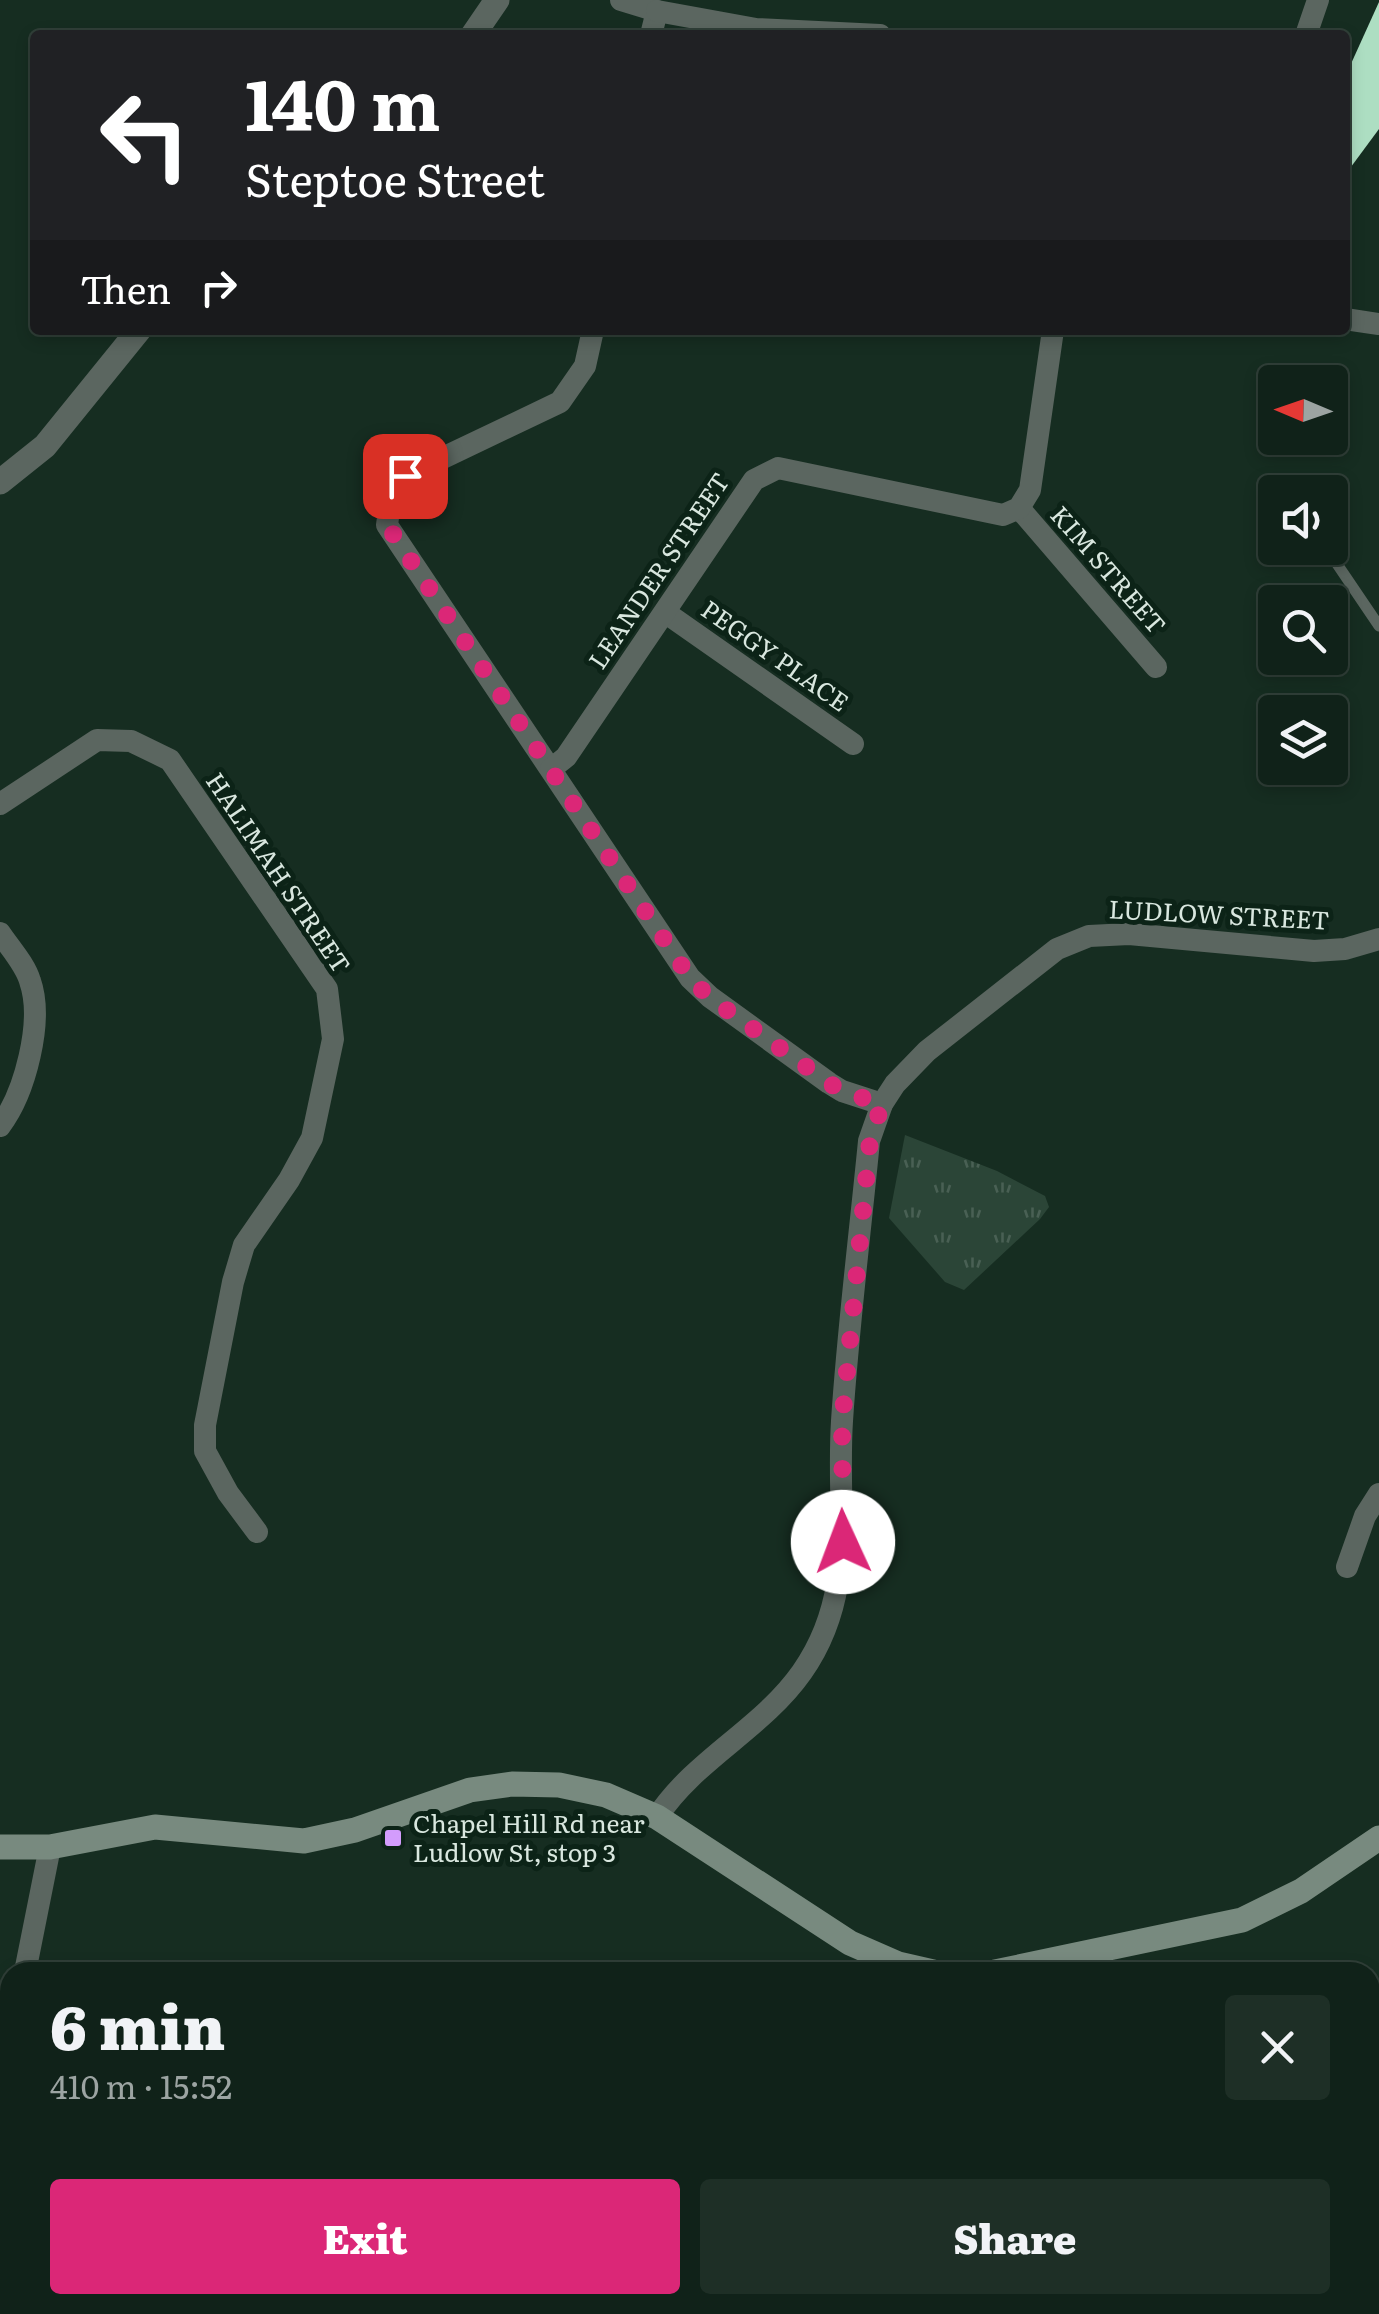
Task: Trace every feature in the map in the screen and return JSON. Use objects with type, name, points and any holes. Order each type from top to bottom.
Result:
[{"type":"main road","points":[[0,1847],[50,1847],[155,1827],[304,1841],[355,1830],[470,1790],[512,1784],[559,1785],[606,1795],[658,1817],[850,1943],[893,1962]]},
{"type":"main road","points":[[1043,1962],[1242,1920],[1301,1891],[1379,1838]]},
{"type":"street","points":[[476,30],[497,0]]},
{"type":"street","points":[[621,0],[634,7],[749,30]]},
{"type":"street","points":[[1308,30],[1318,0]]},
{"type":"street","points":[[653,30],[657,12]]},
{"type":"street","points":[[1350,320],[1379,324]]},
{"type":"street","points":[[0,482],[45,446],[135,335]]},
{"type":"street","points":[[592,335],[585,366],[560,402],[405,476],[391,496],[387,525],[690,978],[710,998],[829,1083],[882,1104]]},
{"type":"street","points":[[1018,508],[1030,490],[1052,335]]},
{"type":"street","name":"LEANDER STREET","points":[[551,769],[564,759],[666,614],[754,480],[778,468],[1003,515],[1018,508]]},
{"type":"street","name":"KIM STREET","points":[[1018,508],[1156,667]]},
{"type":"street","name":"PEGGY PLACE","points":[[666,614],[853,744]]},
{"type":"street","name":"HALIMAH STREET","points":[[0,804],[97,740],[130,741],[170,760],[326,989],[333,1039],[312,1138],[290,1180],[244,1245],[232,1282],[205,1425],[205,1450],[228,1492],[257,1532]]},
{"type":"street","points":[[0,934],[30,979],[37,1018],[24,1076],[0,1126]]},
{"type":"street","name":"LUDLOW STREET","points":[[658,1817],[675,1789],[775,1704],[802,1672],[834,1602],[842,1569],[842,1422],[870,1141],[882,1104],[895,1084],[927,1050],[1056,949],[1089,936],[1129,934],[1314,951],[1346,950],[1379,939]]},
{"type":"street","points":[[0,1074],[24,1076]]},
{"type":"street","points":[[1348,1568],[1365,1516],[1379,1494]]},
{"type":"street","points":[[28,1962],[50,1847]]},
{"type":"lane","points":[[1338,565],[1379,626]]},
{"type":"green space","points":[[905,1135],[997,1171],[1045,1196],[1049,1207],[1040,1219],[964,1290],[945,1282],[889,1218]]},
{"type":"building","points":[[1379,2],[1379,129],[1350,168],[1350,66]]},
{"type":"place","name":"Chapel Hill Rd near Ludlow St, stop 3","points":[[393,1838]]},
{"type":"route","points":[[405,476],[391,496],[387,525],[690,978],[710,998],[829,1083],[882,1104],[870,1141],[842,1422],[843,1542]]}]
